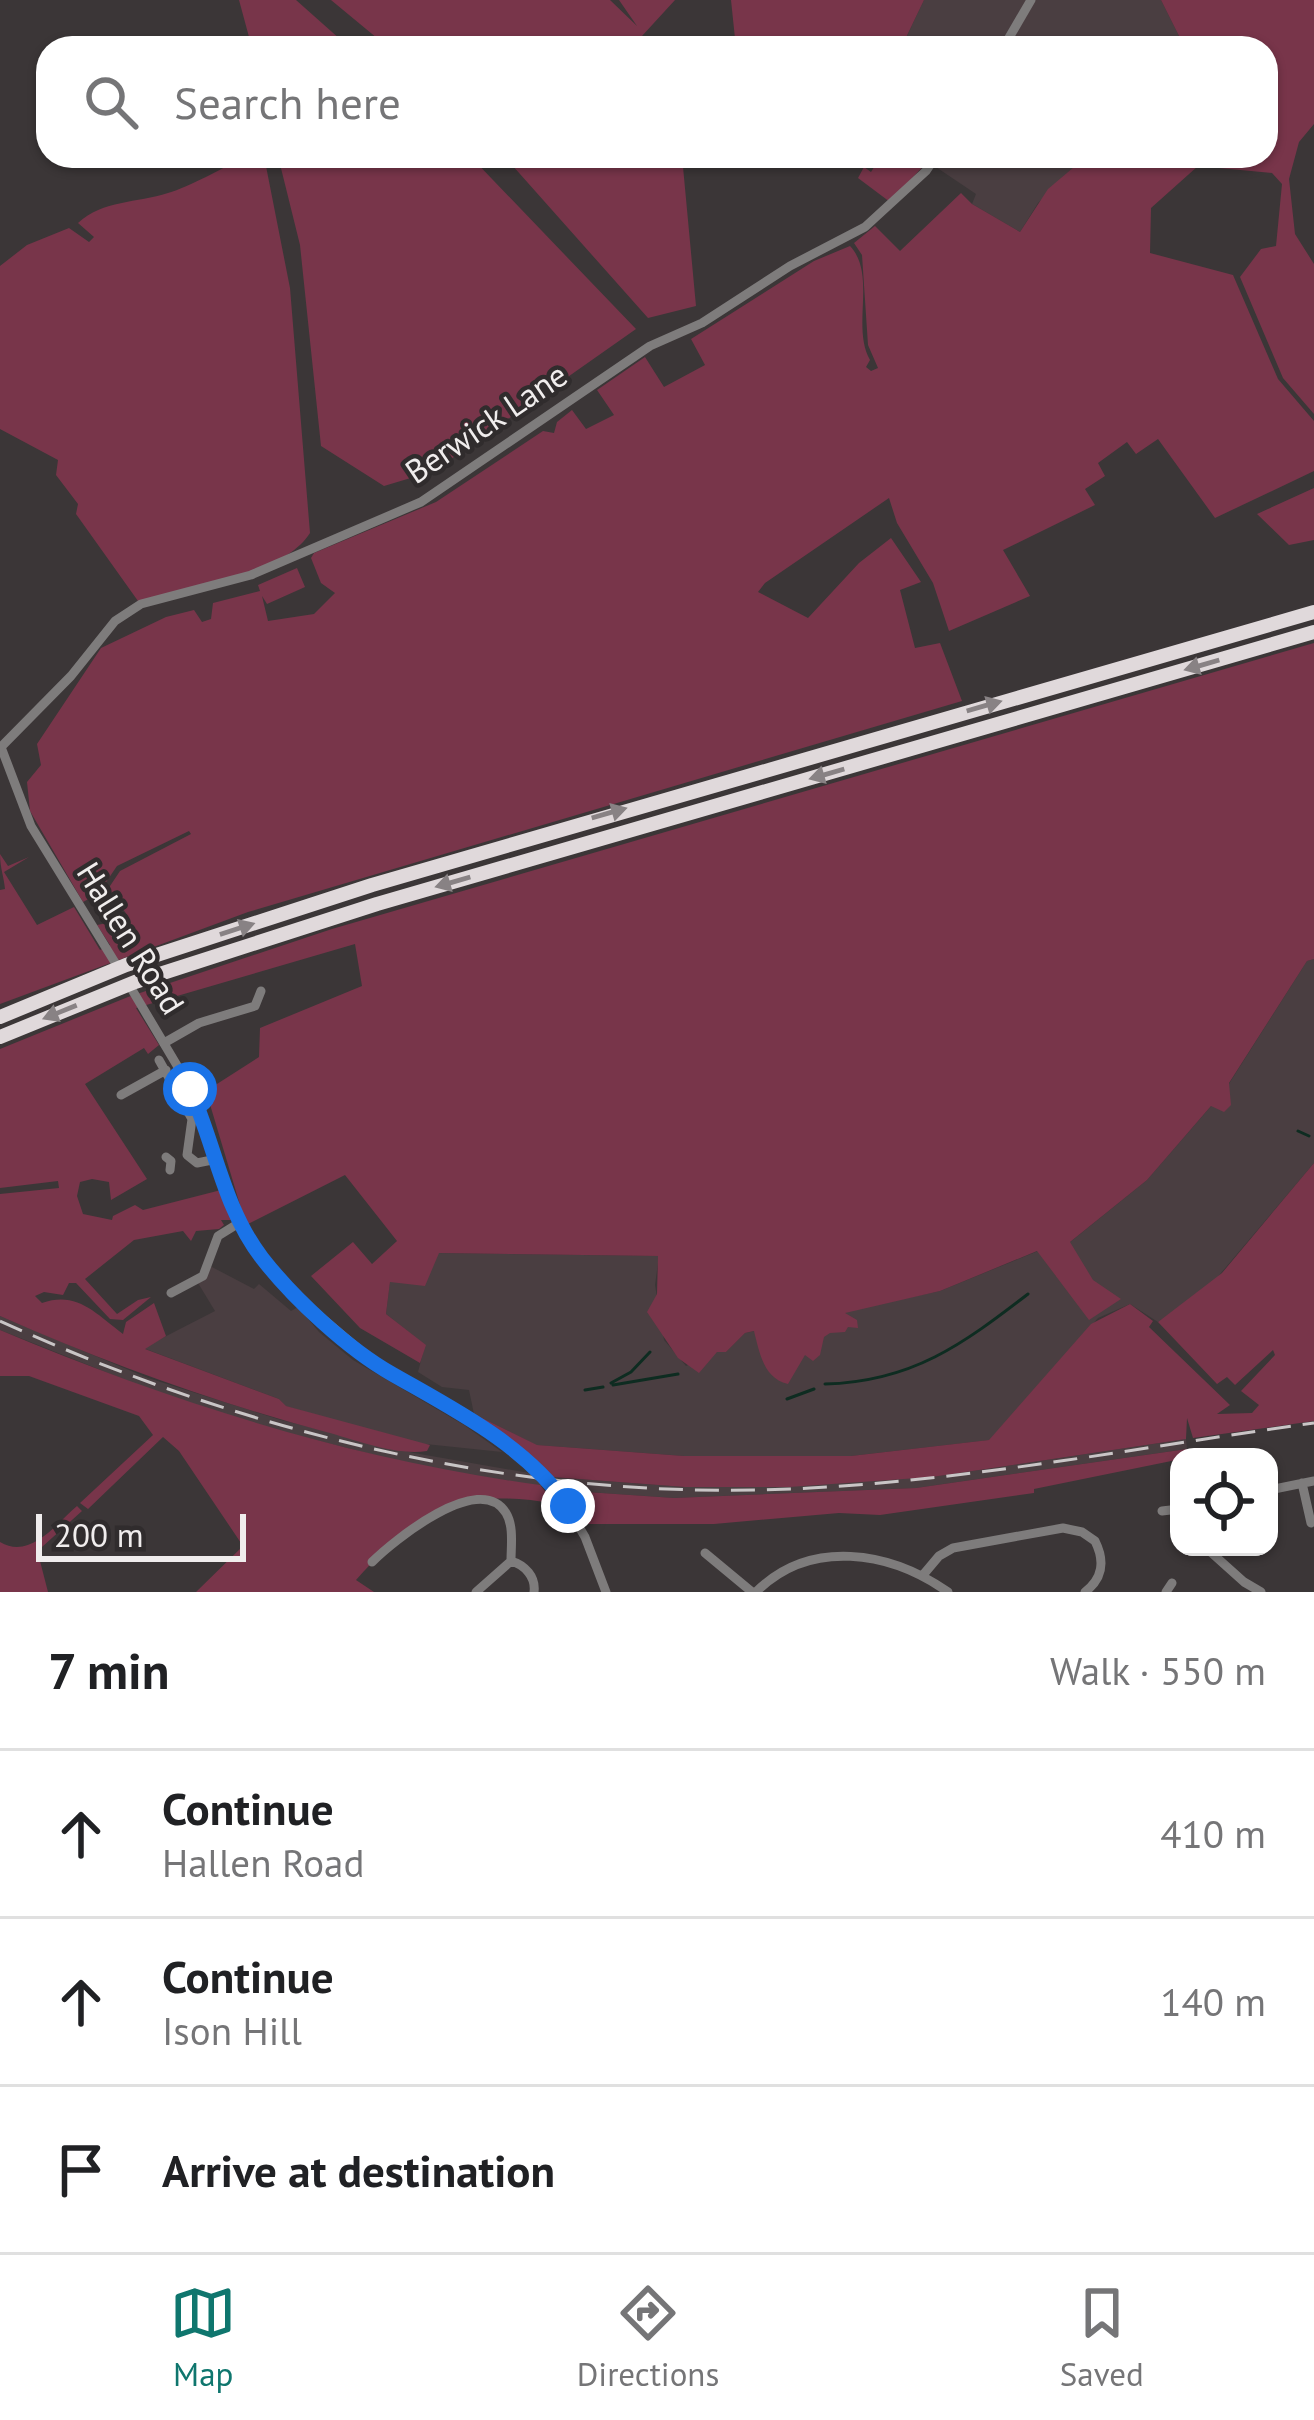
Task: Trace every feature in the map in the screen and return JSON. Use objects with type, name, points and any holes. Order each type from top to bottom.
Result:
[{"type":"highway","points":[[0,1017],[118,968],[558,828],[1314,612]]},
{"type":"highway","points":[[0,1037],[128,985],[377,904],[1314,632]]},
{"type":"street","points":[[1010,36],[1030,0]]},
{"type":"street","name":"Berwick Lane","points":[[0,745],[71,676],[115,621],[141,604],[251,575],[421,502],[650,346],[702,323],[790,266],[865,227],[928,168]]},
{"type":"street","name":"Hallen Road","points":[[0,745],[3,765],[32,826],[190,1089],[239,1223],[262,1258],[312,1310],[393,1375],[457,1408],[539,1473],[568,1506],[606,1592]]},
{"type":"street","points":[[164,1043],[199,1023],[255,1006],[261,991]]},
{"type":"street","points":[[159,1060],[192,1119],[187,1155]]},
{"type":"street","points":[[121,1096],[166,1070]]},
{"type":"street","points":[[187,1155],[197,1163],[217,1159]]},
{"type":"street","points":[[169,1162],[187,1155]]},
{"type":"street","points":[[171,1294],[203,1276],[218,1236],[239,1223]]},
{"type":"street","points":[[1278,1488],[1308,1482],[1310,1523]]},
{"type":"street","points":[[372,1562],[438,1513],[470,1500],[494,1502],[505,1511],[511,1561]]},
{"type":"street","points":[[1159,1512],[1170,1510]]},
{"type":"street","points":[[923,1575],[953,1548],[1073,1529],[1095,1541],[1102,1560],[1100,1575],[1085,1592]]},
{"type":"street","points":[[705,1553],[754,1592],[780,1570],[826,1557],[879,1559],[923,1575],[948,1592]]},
{"type":"street","points":[[1214,1556],[1261,1592]]},
{"type":"street","points":[[511,1561],[526,1570],[538,1591]]},
{"type":"street","points":[[476,1592],[511,1561]]},
{"type":"shaded area","points":[[239,0],[296,0],[336,36],[249,36]]},
{"type":"shaded area","points":[[331,0],[610,0],[637,26],[619,0],[675,0],[642,36],[374,36]]},
{"type":"shaded area","points":[[731,0],[924,0],[907,36],[735,36]]},
{"type":"shaded area","points":[[924,0],[1161,0],[1179,36],[907,36]]},
{"type":"shaded area","points":[[1161,0],[1314,0],[1314,124],[1299,142],[1289,179],[1295,234],[1314,264],[1314,414],[1283,378],[1240,277],[1261,249],[1276,246],[1282,184],[1272,173],[1219,168],[1278,168],[1278,36],[1179,36]]},
{"type":"shaded area","points":[[223,168],[266,168],[290,288],[310,533],[297,548],[256,570],[138,601],[76,514],[78,504],[56,475],[58,460],[0,429],[0,266],[27,245],[69,228],[89,242],[94,237],[78,223],[88,216],[109,206],[177,190]]},
{"type":"shaded area","points":[[281,168],[482,168],[636,329],[434,471],[384,486],[321,446],[300,245]]},
{"type":"shaded area","points":[[515,168],[683,168],[696,306],[648,318]]},
{"type":"shaded area","points":[[863,168],[871,172],[874,168],[922,168],[890,202],[858,178]]},
{"type":"shaded area","points":[[937,168],[1074,168],[1038,203],[1020,232],[972,204],[976,194]]},
{"type":"shaded area","points":[[1073,168],[1196,168],[1151,208],[1150,253],[1233,275],[1278,379],[1314,421],[1314,471],[1215,518],[1158,439],[1136,454],[1127,442],[1098,463],[1105,476],[1085,489],[1095,505],[1003,550],[1030,596],[949,631],[933,583],[897,523],[889,498],[758,592],[808,618],[859,563],[891,538],[921,582],[900,590],[915,648],[940,643],[962,701],[248,912],[0,1004],[0,890],[5,889],[0,854],[8,866],[29,857],[4,872],[37,925],[74,907],[100,950],[110,945],[97,925],[117,928],[113,921],[128,916],[108,889],[120,871],[191,834],[117,866],[98,894],[83,902],[30,811],[27,782],[41,765],[37,744],[101,648],[166,617],[194,610],[202,622],[211,619],[213,603],[260,591],[258,585],[297,568],[305,587],[267,604],[262,596],[268,621],[314,614],[335,593],[321,583],[311,558],[314,553],[436,502],[543,431],[554,433],[557,422],[572,410],[586,429],[614,415],[597,390],[645,357],[664,387],[705,365],[691,339],[814,261],[850,246],[862,271],[863,332],[870,360],[866,367],[878,368],[868,345],[862,255],[854,243],[875,226],[900,251],[961,193],[1020,232],[1048,189]]},
{"type":"shaded area","points":[[1314,488],[1314,540],[1289,545],[1257,514]]},
{"type":"shaded area","points":[[1314,643],[1314,959],[1307,961],[1229,1083],[1231,1105],[1224,1112],[1211,1106],[1147,1180],[1070,1242],[1093,1280],[1121,1299],[1089,1320],[1037,1251],[940,1291],[845,1313],[857,1320],[858,1328],[824,1337],[820,1355],[813,1361],[805,1355],[788,1384],[768,1371],[754,1331],[745,1333],[726,1352],[717,1352],[699,1373],[678,1358],[647,1312],[657,1294],[658,1256],[439,1253],[425,1286],[390,1282],[386,1314],[426,1345],[420,1363],[360,1328],[311,1276],[353,1242],[372,1264],[397,1241],[345,1175],[246,1225],[206,1091],[259,1057],[260,1028],[362,986],[355,944],[136,1008],[159,1045],[148,1054],[144,1048],[85,1084],[147,1179],[111,1200],[109,1182],[80,1182],[77,1196],[83,1214],[112,1220],[135,1205],[143,1210],[221,1190],[233,1220],[221,1220],[224,1225],[219,1229],[196,1231],[191,1241],[183,1231],[134,1240],[85,1279],[117,1314],[151,1297],[123,1320],[110,1319],[76,1283],[69,1283],[63,1295],[44,1292],[35,1296],[42,1303],[76,1302],[123,1334],[126,1322],[154,1303],[166,1336],[145,1349],[279,1399],[286,1406],[430,1445],[427,1451],[376,1446],[243,1408],[0,1316],[0,1194],[59,1188],[58,1181],[0,1188],[0,1049],[128,997],[332,929]]},
{"type":"shaded area","points":[[1314,959],[1314,1163],[1210,1286],[1158,1322],[1130,1304],[1098,1318],[990,1440],[805,1457],[684,1456],[536,1445],[474,1414],[469,1390],[442,1387],[418,1372],[425,1345],[386,1314],[390,1281],[438,1253],[659,1256],[655,1285],[664,1340],[686,1366],[726,1352],[745,1333],[940,1291],[1038,1251],[1056,1276],[1069,1243],[1147,1180],[1225,1090],[1307,961]]},
{"type":"shaded area","points":[[1314,1163],[1314,1421],[1193,1438],[1187,1418],[1186,1439],[932,1477],[789,1487],[685,1487],[552,1477],[474,1414],[537,1445],[684,1456],[851,1456],[989,1440],[1091,1324],[1130,1304],[1153,1321],[1149,1327],[1230,1405],[1217,1414],[1252,1413],[1259,1405],[1241,1391],[1275,1355],[1273,1350],[1235,1385],[1227,1377],[1217,1384],[1158,1322],[1222,1273]]},
{"type":"shaded area","points":[[210,1266],[254,1289],[259,1284],[291,1311],[298,1307],[353,1360],[502,1452],[416,1443],[285,1406],[279,1399],[143,1348],[215,1311],[198,1283]]},
{"type":"shaded area","points":[[0,1316],[148,1378],[281,1420],[414,1453],[552,1477],[685,1487],[932,1477],[1186,1439],[1187,1448],[916,1488],[674,1498],[572,1491],[426,1468],[264,1427],[171,1398],[0,1330]]},
{"type":"shaded area","points":[[0,1330],[132,1382],[265,1426],[400,1460],[540,1485],[555,1504],[494,1499],[444,1510],[400,1537],[356,1580],[374,1592],[196,1592],[243,1546],[179,1451],[163,1437],[88,1509],[80,1503],[153,1435],[139,1416],[29,1376],[0,1376]]},
{"type":"shaded area","points":[[1170,1451],[1170,1461],[1034,1489],[1034,1493],[880,1515],[839,1513],[714,1524],[586,1524],[572,1491],[674,1498],[916,1488]]},
{"type":"shaded area","points":[[77,1506],[82,1511],[42,1547],[40,1561],[48,1592],[0,1592],[0,1542],[22,1547],[32,1544]]},
{"type":"waterway","points":[[1298,1131],[1309,1136]]},
{"type":"waterway","points":[[825,1384],[884,1376],[935,1357],[1028,1294]]},
{"type":"waterway","points":[[611,1383],[631,1372],[650,1352]]},
{"type":"waterway","points":[[613,1385],[678,1374]]},
{"type":"waterway","points":[[585,1390],[603,1387]]},
{"type":"waterway","points":[[787,1399],[814,1389]]},
{"type":"railway","points":[[0,1321],[96,1362],[294,1429],[498,1473],[602,1485],[706,1490],[873,1484],[1314,1423]]},
{"type":"route","points":[[190,1089],[239,1223],[283,1282],[375,1363],[466,1414],[556,1488],[568,1506]]}]
